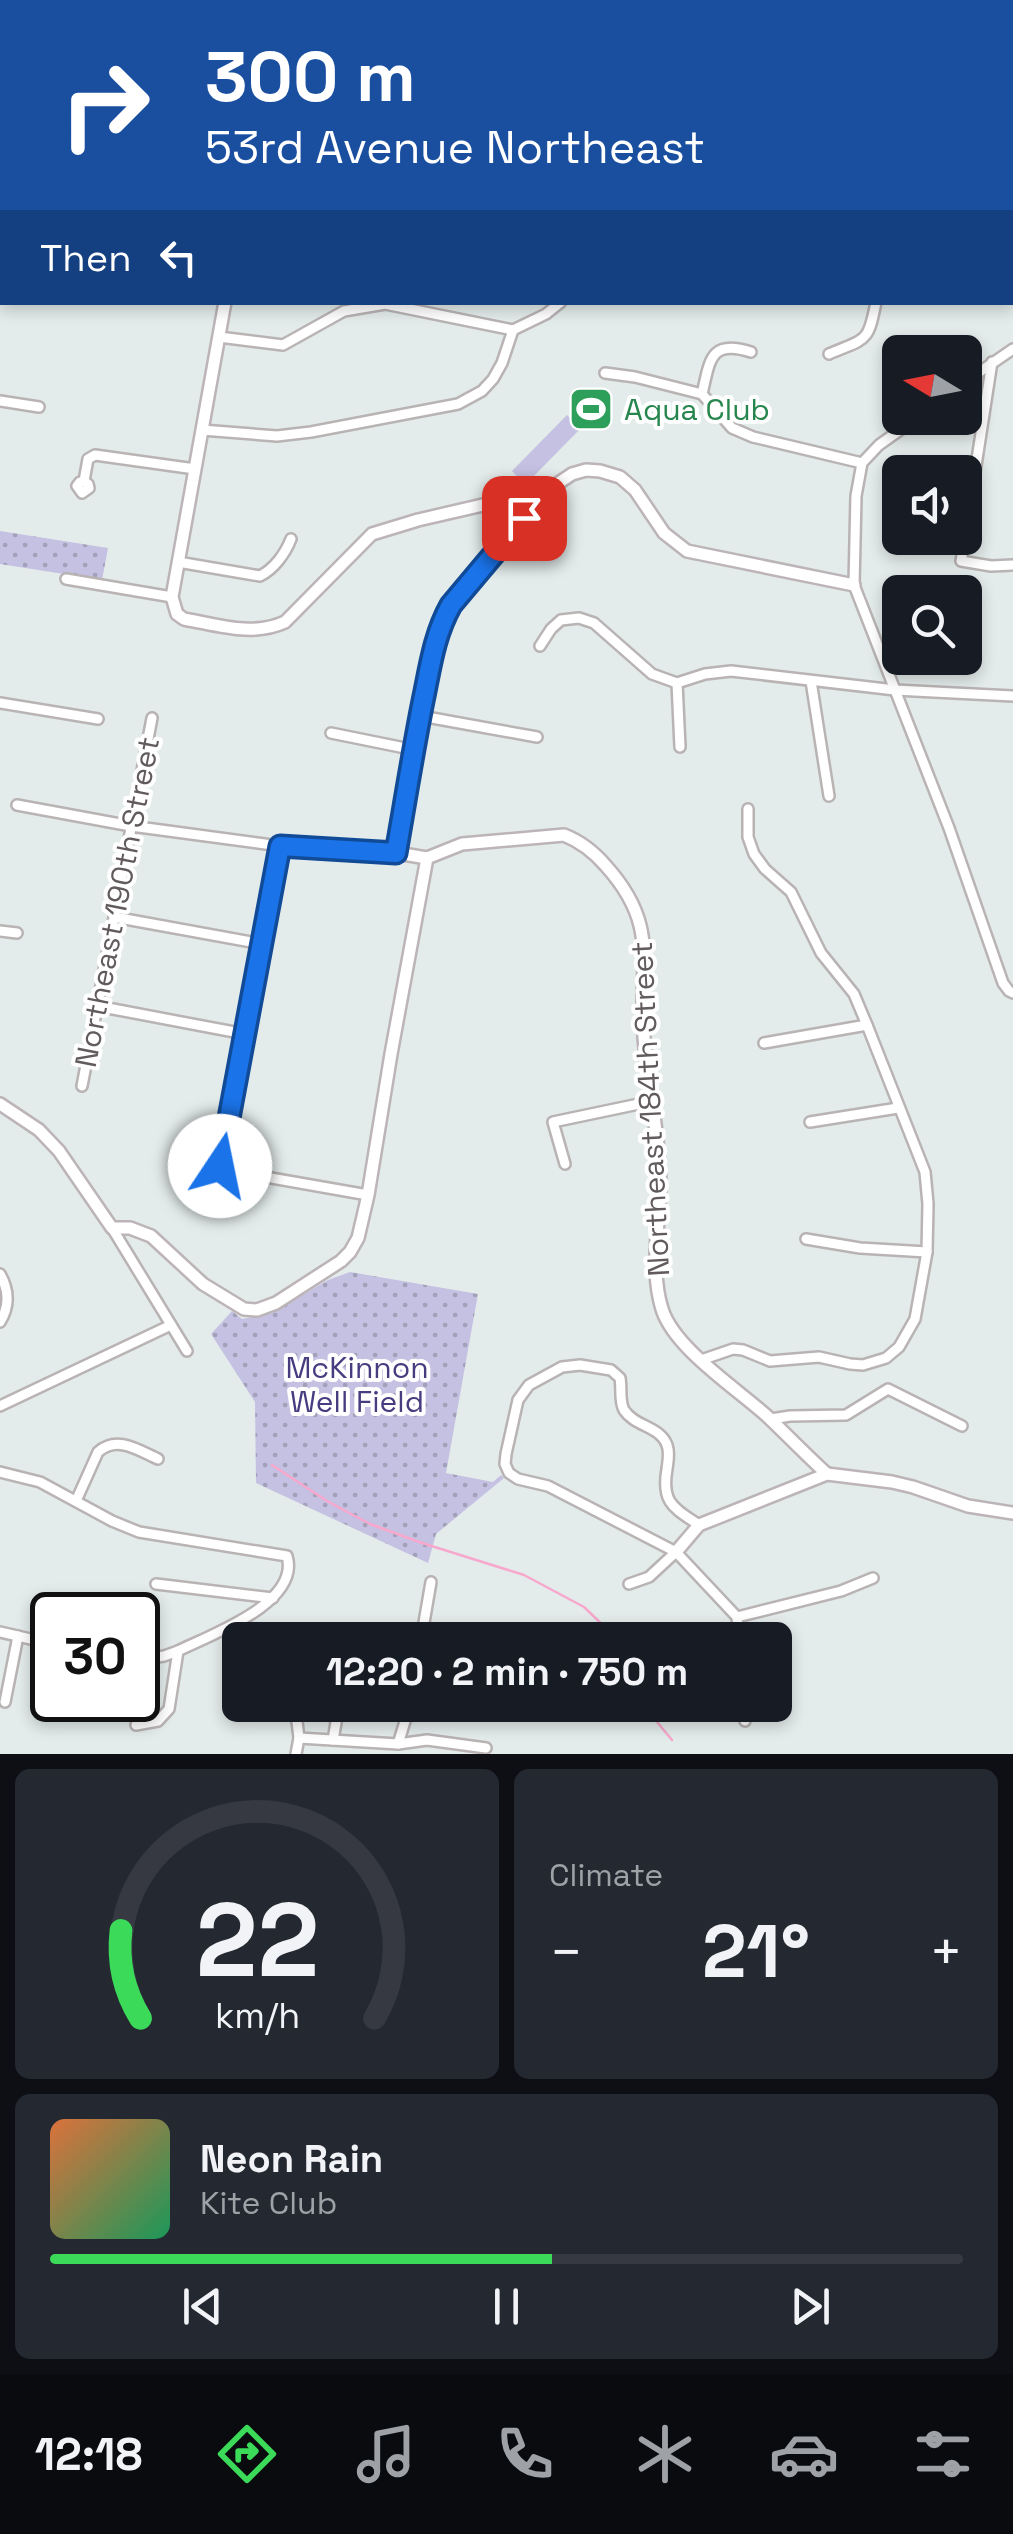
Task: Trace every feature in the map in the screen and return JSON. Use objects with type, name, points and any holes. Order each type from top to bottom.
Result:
[{"type":"street","points":[[224,305],[172,597],[177,614],[184,619],[243,630],[272,628],[284,622],[372,534],[548,490]]},
{"type":"street","points":[[219,337],[283,345],[344,311],[376,305]]},
{"type":"street","points":[[390,305],[513,330],[557,305]]},
{"type":"street","points":[[828,354],[866,338],[875,305]]},
{"type":"street","points":[[202,430],[277,436],[458,404],[482,391],[492,380],[513,330]]},
{"type":"street","points":[[702,394],[710,360],[717,353],[734,346],[751,352]]},
{"type":"street","points":[[982,369],[1013,349]]},
{"type":"street","points":[[978,455],[992,362]]},
{"type":"street","points":[[606,373],[702,394],[732,428],[753,437],[862,463]]},
{"type":"street","points":[[0,401],[38,407]]},
{"type":"street","points":[[892,435],[862,463],[856,496],[854,584],[1003,983],[1013,993]]},
{"type":"street","points":[[84,481],[88,459],[95,454],[195,469]]},
{"type":"street","points":[[396,853],[420,716],[442,621],[451,605],[548,490],[572,474],[586,470],[614,474],[635,490],[664,533],[687,551],[854,584]]},
{"type":"street","points":[[178,562],[260,576],[287,550],[291,539]]},
{"type":"street","points":[[962,555],[961,561],[1013,565]]},
{"type":"street","points":[[66,579],[172,597]]},
{"type":"street","points":[[540,646],[561,620],[578,618],[594,623],[652,674],[677,683],[706,674],[731,672],[895,690],[1013,696]]},
{"type":"street","points":[[811,681],[828,796]]},
{"type":"street","points":[[677,683],[680,747]]},
{"type":"street","points":[[0,703],[98,718]]},
{"type":"street","points":[[420,716],[537,737]]},
{"type":"street","name":"Northeast 190th Street","points":[[82,1086],[152,718]]},
{"type":"street","points":[[332,733],[415,750]]},
{"type":"street","points":[[17,805],[131,826],[280,846],[427,858],[368,1195],[358,1238],[350,1252],[293,1293],[257,1310],[244,1310],[202,1284],[151,1236],[130,1228],[112,1228]]},
{"type":"street","points":[[701,1360],[733,1350],[770,1360],[819,1357],[864,1365],[886,1358],[899,1348],[914,1318],[927,1252],[925,1172],[867,1025],[854,994],[821,953],[791,892],[765,870],[754,854],[748,837],[748,809]]},
{"type":"street","name":"Northeast 184th Street","points":[[427,858],[462,844],[556,834],[576,840],[592,851],[627,891],[638,912],[645,946],[644,1040],[660,1166],[659,1297],[670,1328],[827,1474]]},
{"type":"street","points":[[280,846],[220,1169],[368,1195]]},
{"type":"street","points":[[114,917],[262,944]]},
{"type":"street","points":[[0,932],[17,934]]},
{"type":"street","points":[[97,1006],[245,1034]]},
{"type":"street","points":[[764,1043],[867,1025]]},
{"type":"street","points":[[565,1164],[553,1122],[653,1102]]},
{"type":"street","points":[[0,1104],[39,1130],[59,1151],[112,1228],[187,1351]]},
{"type":"street","points":[[810,1122],[898,1108]]},
{"type":"street","points":[[806,1239],[860,1248],[927,1252]]},
{"type":"street","points":[[0,1274],[6,1284],[8,1302],[0,1322]]},
{"type":"street","points":[[0,1406],[171,1325]]},
{"type":"street","points":[[700,1526],[672,1506],[664,1483],[666,1442],[658,1432],[624,1410],[620,1378],[611,1370],[580,1365],[562,1367],[522,1392],[506,1454],[509,1473],[548,1486],[676,1552],[737,1622]]},
{"type":"street","points":[[770,1419],[846,1415],[888,1390],[962,1426]]},
{"type":"street","points":[[76,1502],[102,1447],[126,1445],[158,1459]]},
{"type":"street","points":[[0,1472],[40,1482],[140,1532],[287,1556],[288,1570],[273,1598],[261,1609],[160,1657]]},
{"type":"street","points":[[629,1584],[649,1577],[700,1526],[827,1474],[892,1482],[968,1506],[1013,1514]]},
{"type":"street","points":[[737,1617],[840,1591],[873,1578]]},
{"type":"street","points":[[424,1622],[431,1582]]},
{"type":"street","points":[[156,1584],[273,1598]]},
{"type":"street","points":[[0,1632],[30,1639]]},
{"type":"street","points":[[5,1702],[18,1636]]},
{"type":"street","points":[[136,1725],[158,1721],[169,1709],[178,1651]]},
{"type":"street","points":[[296,1754],[297,1722]]},
{"type":"street","points":[[333,1740],[336,1722]]},
{"type":"street","points":[[398,1744],[406,1722]]},
{"type":"street","points":[[299,1738],[398,1744],[427,1740],[486,1748]]},
{"type":"green space","points":[[567,415],[581,428],[529,481],[522,482],[512,471]]},
{"type":"green space","points":[[0,531],[108,548],[102,580],[0,564]]},
{"type":"green space","name":"McKinnon Well Field","points":[[350,1272],[478,1294],[446,1473],[493,1482],[501,1475],[504,1478],[436,1534],[428,1563],[256,1483],[255,1402],[211,1334],[232,1311],[242,1319],[272,1313],[328,1280]]},
{"type":"waterway","points":[[272,1465],[370,1524],[524,1575],[584,1607],[600,1622]]},
{"type":"waterway","points":[[657,1722],[672,1740]]},
{"type":"place","name":"Aqua Club","points":[[591,409]]},
{"type":"route","points":[[220,1166],[280,846],[396,853],[436,636],[451,605],[524,518]]}]
